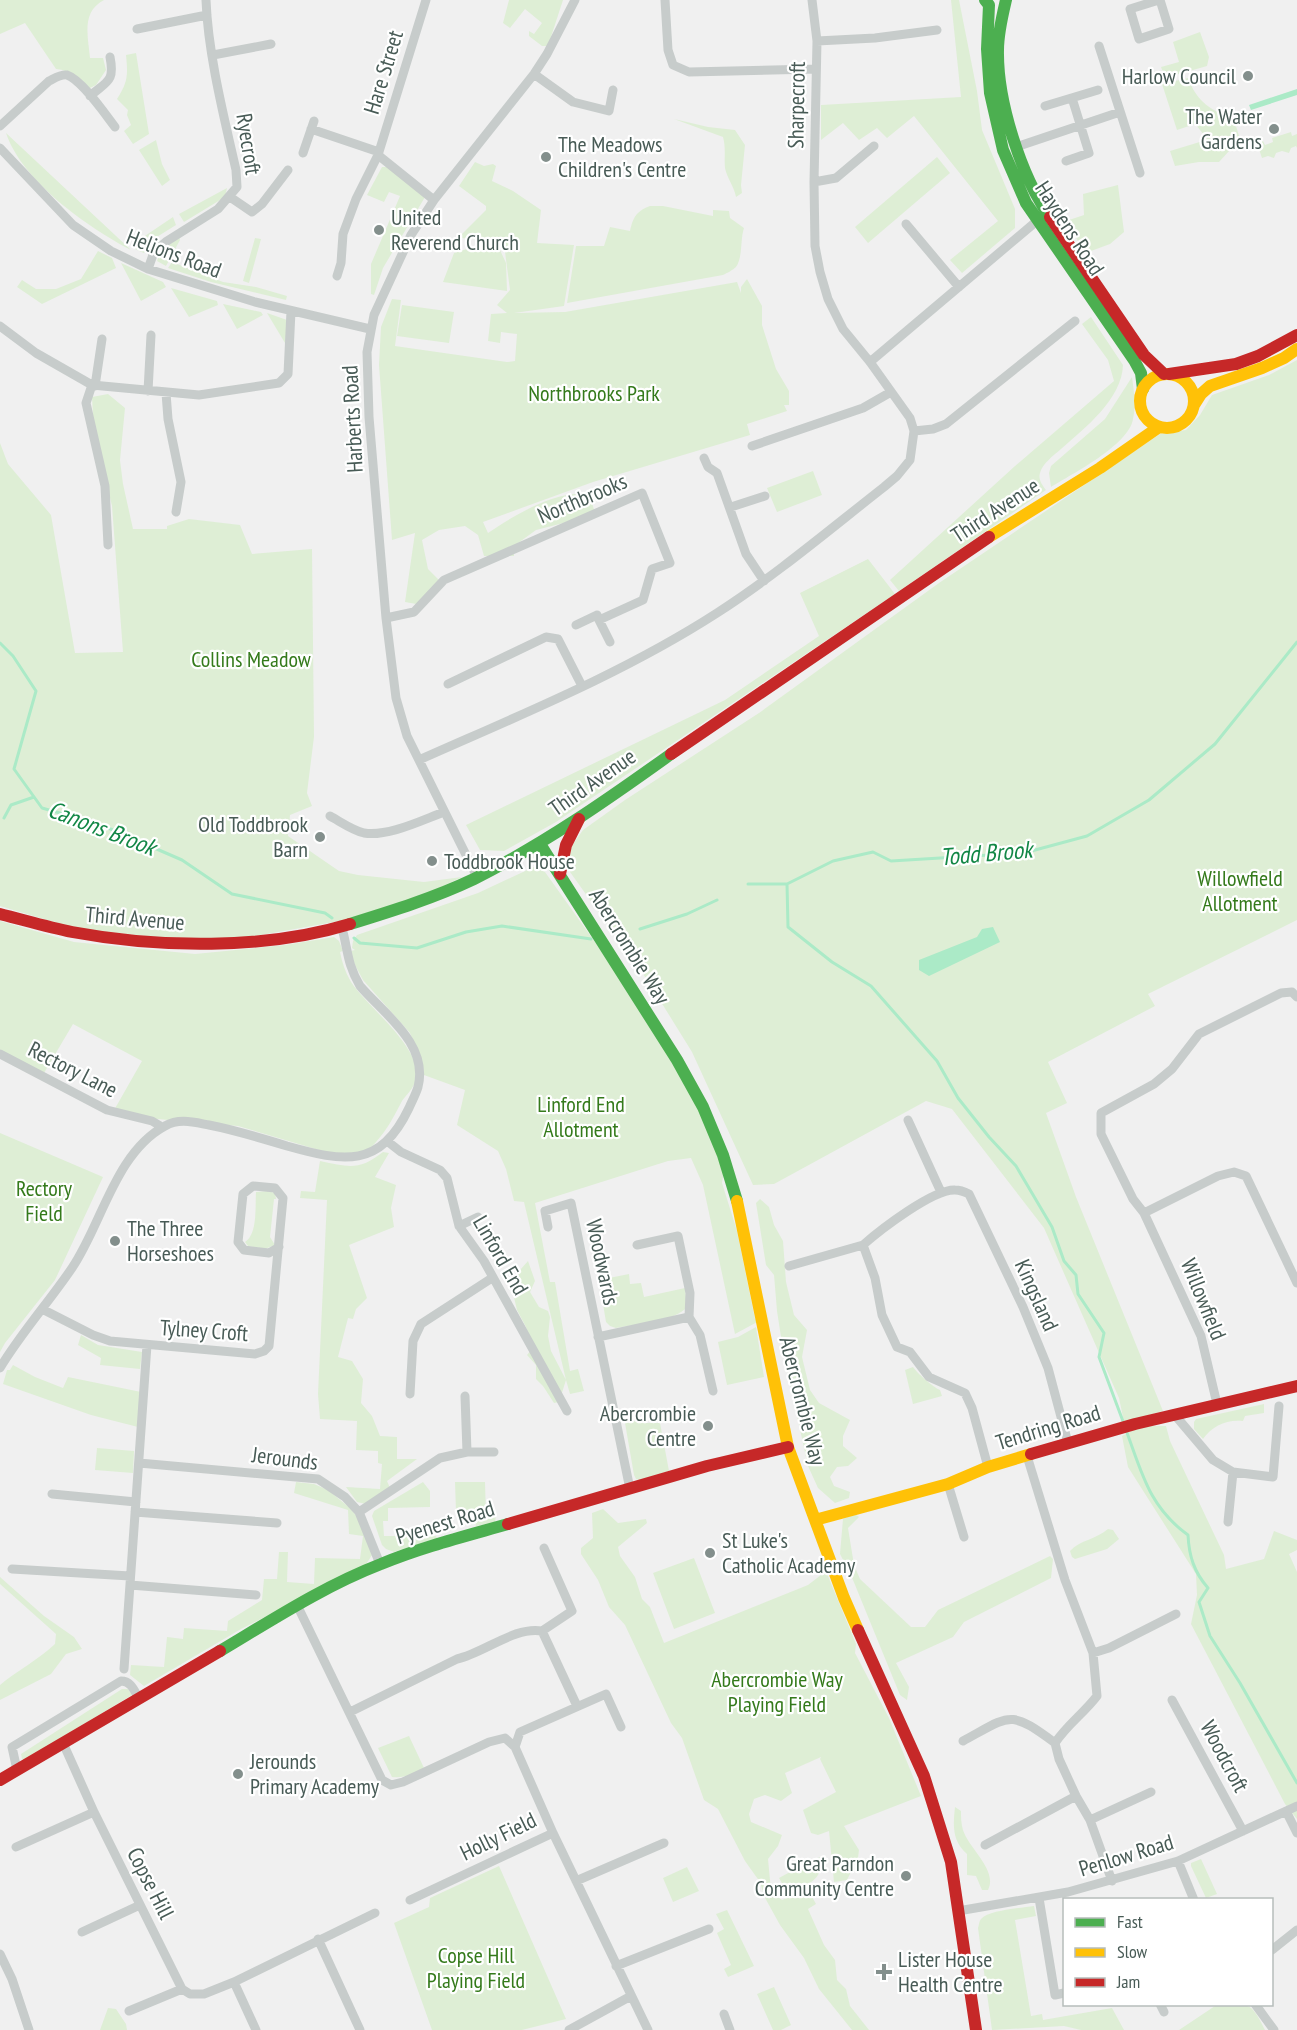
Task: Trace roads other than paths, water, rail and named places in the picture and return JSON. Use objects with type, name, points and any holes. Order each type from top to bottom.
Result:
[{"type":"street","name":"Ryecroft","points":[[148,269],[154,252],[167,241],[218,209],[237,187],[236,170],[213,55],[206,0]]},
{"type":"street","name":"Hare Street","points":[[337,276],[341,263],[343,234],[356,199],[378,154],[426,0]]},
{"type":"street","name":"Harberts Road","points":[[477,877],[407,736],[396,698],[386,618],[368,408],[367,361],[370,329],[390,277],[411,235],[434,200],[534,74],[575,0]]},
{"type":"street","points":[[665,0],[668,50],[673,65],[689,72],[815,69]]},
{"type":"street","points":[[813,0],[817,40]]},
{"type":"street","points":[[1160,0],[1170,29],[1139,39],[1128,5],[1160,0]]},
{"type":"street","name":"Haydens Road","points":[[1007,1],[998,6],[987,3],[990,93],[1003,150],[1026,203],[1042,217],[1144,355],[1167,374]]},
{"type":"street","name":"Haydens Road","points":[[1007,1],[1000,24],[998,51],[1002,89],[1017,147],[1042,217],[1134,360],[1141,373],[1143,389]]},
{"type":"street","points":[[137,29],[207,15]]},
{"type":"street","name":"Sharpecroft","points":[[814,182],[817,40],[875,38],[937,30]]},
{"type":"street","points":[[213,55],[271,44]]},
{"type":"street","points":[[1099,46],[1140,173]]},
{"type":"street","points":[[90,96],[112,76],[110,57]]},
{"type":"street","points":[[534,74],[573,102],[609,111],[613,90]]},
{"type":"street","points":[[0,126],[49,81],[58,76],[67,75],[77,81],[116,127]]},
{"type":"street","points":[[1045,106],[1098,90]]},
{"type":"street","points":[[1066,161],[1089,153],[1071,98]]},
{"type":"street","points":[[1017,147],[1120,112]]},
{"type":"street","points":[[303,153],[312,125],[378,154],[434,200]]},
{"type":"street","points":[[419,759],[613,672],[715,614],[764,581],[897,476],[910,460],[914,431],[910,418],[843,329],[828,299],[815,246],[814,182],[836,178],[874,146]]},
{"type":"street","name":"Helions Road","points":[[1,153],[73,225],[111,251],[148,269],[201,287],[370,329]]},
{"type":"street","points":[[230,197],[252,212],[262,204],[288,170]]},
{"type":"street","points":[[870,362],[1042,217]]},
{"type":"street","points":[[906,224],[959,287]]},
{"type":"street","points":[[0,326],[36,353],[93,386],[199,395],[281,381],[288,374],[291,310]]},
{"type":"street","points":[[914,431],[933,429],[946,424],[1075,321]]},
{"type":"street","points":[[148,391],[151,335]]},
{"type":"street","points":[[1297,335],[1258,356],[1236,364],[1153,378],[1143,389],[1141,406],[1144,415],[1159,427],[1167,428],[1182,424],[1192,412],[1201,394],[1210,386],[1262,368],[1297,350]]},
{"type":"street","points":[[102,339],[93,386],[86,403],[105,486],[108,545]]},
{"type":"street","points":[[1167,374],[1185,381],[1191,388],[1194,405]]},
{"type":"street","points":[[752,446],[862,408],[891,392]]},
{"type":"street","points":[[166,393],[168,419],[181,482],[176,512]]},
{"type":"street","points":[[1135,442],[1144,415]]},
{"type":"street","name":"Third Avenue","points":[[0,914],[45,928],[80,935],[121,941],[199,945],[280,940],[342,928],[412,906],[477,877],[540,844],[579,819],[728,714],[1159,427]]},
{"type":"street","points":[[704,458],[708,467],[717,473],[746,554],[764,581]]},
{"type":"street","name":"Northbrooks","points":[[386,618],[414,612],[444,580],[642,493],[670,563],[652,569],[643,600],[599,620],[597,615],[576,625]]},
{"type":"street","points":[[731,507],[765,495]]},
{"type":"street","points":[[599,620],[610,642]]},
{"type":"street","points":[[448,684],[546,637],[558,639],[582,686]]},
{"type":"street","points":[[330,816],[355,830],[369,833],[399,829],[444,812]]},
{"type":"street","points":[[560,874],[562,854],[579,819]]},
{"type":"street","name":"Abercrombie Way","points":[[540,844],[677,1060],[703,1107],[723,1155],[741,1213],[788,1447],[844,1598],[924,1776],[951,1862],[976,2030]]},
{"type":"street","points":[[0,1368],[78,1259],[107,1198],[128,1163],[144,1142],[162,1127],[171,1122],[185,1120],[229,1128],[336,1158],[362,1156],[370,1153],[387,1141],[396,1130],[417,1090],[419,1063],[415,1050],[404,1033],[354,977],[348,961],[342,928]]},
{"type":"street","name":"Willowfield","points":[[1217,1404],[1201,1336],[1144,1213],[1133,1199],[1101,1134],[1101,1113],[1154,1084],[1172,1070],[1199,1034],[1281,993],[1292,992],[1297,997]]},
{"type":"street","name":"Rectory Lane","points":[[0,1054],[107,1110],[152,1121],[162,1127]]},
{"type":"street","points":[[789,1266],[863,1245],[883,1227],[941,1192],[908,1120]]},
{"type":"street","name":"Linford End","points":[[387,1141],[401,1152],[440,1170],[443,1174],[449,1183],[459,1226],[484,1261],[567,1411]]},
{"type":"street","points":[[1144,1213],[1218,1176],[1239,1172],[1246,1176],[1297,1283]]},
{"type":"street","name":"Tylney Croft","points":[[42,1309],[102,1338],[147,1345],[255,1354],[264,1351],[269,1346],[279,1246],[283,1197],[275,1188],[253,1186],[243,1194],[238,1242],[244,1250],[269,1253],[279,1246]]},
{"type":"street","name":"Kingsland","points":[[941,1192],[956,1190],[969,1194],[1023,1307],[1044,1358],[1068,1443]]},
{"type":"street","name":"Woodwards","points":[[548,1227],[545,1211],[571,1203],[630,1489]]},
{"type":"street","points":[[459,1226],[478,1217]]},
{"type":"street","name":"Woodwards","points":[[637,1245],[678,1236],[690,1293],[689,1317],[700,1335],[713,1391]]},
{"type":"street","points":[[863,1245],[875,1278],[882,1315],[897,1347],[910,1352],[929,1377],[965,1393],[972,1408],[988,1467]]},
{"type":"street","points":[[410,1394],[413,1341],[418,1328],[435,1314],[492,1278]]},
{"type":"street","name":"Woodwards","points":[[598,1337],[689,1317]]},
{"type":"street","points":[[124,1669],[147,1345]]},
{"type":"street","name":"Tendring Road","points":[[815,1520],[948,1484],[988,1467],[1068,1443],[1174,1414],[1297,1386]]},
{"type":"street","points":[[465,1396],[466,1452]]},
{"type":"street","points":[[1174,1414],[1213,1460],[1233,1472],[1273,1477],[1279,1406]]},
{"type":"street","name":"Pyenest Road","points":[[0,1780],[297,1605],[380,1564],[419,1550],[707,1466],[788,1447]]},
{"type":"street","points":[[359,1512],[440,1458],[466,1452],[494,1452]]},
{"type":"street","points":[[1027,1456],[1065,1580],[1093,1653],[1097,1696],[1082,1714],[1064,1729],[1055,1743]]},
{"type":"street","name":"Jerounds","points":[[139,1463],[318,1479],[345,1497],[359,1512],[380,1564]]},
{"type":"street","points":[[1228,1522],[1233,1472]]},
{"type":"street","points":[[948,1484],[964,1537]]},
{"type":"street","points":[[52,1494],[135,1507],[278,1523]]},
{"type":"street","points":[[350,1712],[457,1659],[467,1657],[521,1632],[532,1629],[542,1631],[572,1611],[544,1548]]},
{"type":"street","points":[[12,1569],[256,1595]]},
{"type":"street","points":[[297,1605],[382,1780],[391,1785],[403,1782],[489,1742],[505,1738],[515,1747],[520,1732],[606,1694],[621,1727]]},
{"type":"street","points":[[1093,1653],[1109,1648],[1176,1614]]},
{"type":"street","points":[[542,1631],[577,1706]]},
{"type":"street","points":[[17,1770],[12,1747],[121,1681],[130,1684],[138,1697]]},
{"type":"street","name":"Woodcroft","points":[[1172,1700],[1243,1831]]},
{"type":"street","points":[[963,1741],[1001,1721],[1016,1718],[1029,1724],[1055,1743],[1059,1760],[1090,1820],[1112,1881]]},
{"type":"street","name":"Copse Hill","points":[[63,1743],[94,1812],[182,1989]]},
{"type":"street","name":"Holly Field","points":[[410,1900],[553,1833],[515,1747]]},
{"type":"street","points":[[1090,1820],[1151,1792]]},
{"type":"street","points":[[985,1845],[1076,1796]]},
{"type":"street","name":"Penlow Road","points":[[958,1911],[1039,1898],[1112,1881],[1178,1861],[1297,1806]]},
{"type":"street","points":[[16,1847],[94,1812]]},
{"type":"street","points":[[1286,1812],[1297,1833]]},
{"type":"street","points":[[553,1833],[615,1966],[648,2030]]},
{"type":"street","points":[[576,1881],[664,1843]]},
{"type":"street","points":[[1178,1861],[1194,1898]]},
{"type":"street","points":[[1039,1898],[1055,1995],[1063,1993]]},
{"type":"street","points":[[82,1932],[140,1905]]},
{"type":"street","points":[[129,2012],[182,1989],[190,1994],[204,1994],[234,1982],[375,1913]]},
{"type":"street","points":[[615,1966],[709,1929]]},
{"type":"street","points":[[1273,1949],[1297,1930]]},
{"type":"street","points":[[318,1939],[360,2030]]},
{"type":"street","points":[[0,1954],[12,1979],[29,2030]]},
{"type":"street","points":[[234,1982],[256,2030]]},
{"type":"street","points":[[569,2030],[631,1996]]},
{"type":"street","points":[[1256,2006],[1274,2030]]},
{"type":"street","points":[[724,2014],[730,2030]]},
{"type":"waterway","name":"Todd Brook","points":[[748,884],[787,884],[833,861],[873,852],[891,861],[1024,853],[1087,836],[1149,800],[1215,744],[1297,642]]},
{"type":"waterway","name":"Canons Brook","points":[[0,643],[13,656],[36,691],[14,769],[42,808],[99,824],[182,860],[232,894],[325,913],[332,918]]},
{"type":"waterway","points":[[4,818],[11,805],[34,797]]},
{"type":"waterway","points":[[787,884],[788,927],[832,962],[871,986],[937,1061],[958,1098],[1016,1166],[1052,1227],[1064,1261],[1076,1275],[1078,1294],[1104,1333],[1099,1357],[1124,1424]]},
{"type":"waterway","name":"Todd Brook","points":[[640,929],[687,914],[717,900]]},
{"type":"waterway","name":"Canons Brook","points":[[354,938],[360,943],[417,948],[466,932],[502,926],[591,939]]},
{"type":"waterway","points":[[1126,1430],[1142,1475],[1155,1501],[1164,1513],[1188,1535],[1193,1563],[1208,1588],[1199,1602],[1210,1636],[1240,1683],[1297,1783]]},
{"type":"place","name":"Harlow Council","points":[[1248,76]]},
{"type":"place","name":"The Water Gardens","points":[[1274,129]]},
{"type":"place","name":"The Meadows Children's Centre","points":[[546,157]]},
{"type":"place","name":"United Reverend Church","points":[[379,230]]},
{"type":"place","name":"Old Toddbrook Barn","points":[[320,837]]},
{"type":"place","name":"Toddbrook House","points":[[432,861]]},
{"type":"place","name":"The Three Horseshoes","points":[[115,1241]]},
{"type":"place","name":"Abercrombie Centre","points":[[708,1426]]},
{"type":"place","name":"St Luke's Catholic Academy","points":[[710,1553]]},
{"type":"place","name":"Jerounds Primary Academy","points":[[238,1774]]},
{"type":"place","name":"Great Parndon Community Centre","points":[[906,1876]]},
{"type":"place","name":"Lister House Health Centre","points":[[884,1972]]},
{"type":"park label","name":"Northbrooks Park","points":[[594,393]]},
{"type":"park label","name":"Collins Meadow","points":[[251,659]]},
{"type":"park label","name":"Willowfield Allotment","points":[[1240,890]]},
{"type":"park label","name":"Linford End Allotment","points":[[581,1116]]},
{"type":"park label","name":"Rectory Field","points":[[44,1200]]},
{"type":"park label","name":"Abercrombie Way Playing Field","points":[[777,1692]]},
{"type":"park label","name":"Copse Hill Playing Field","points":[[476,1968]]}]
